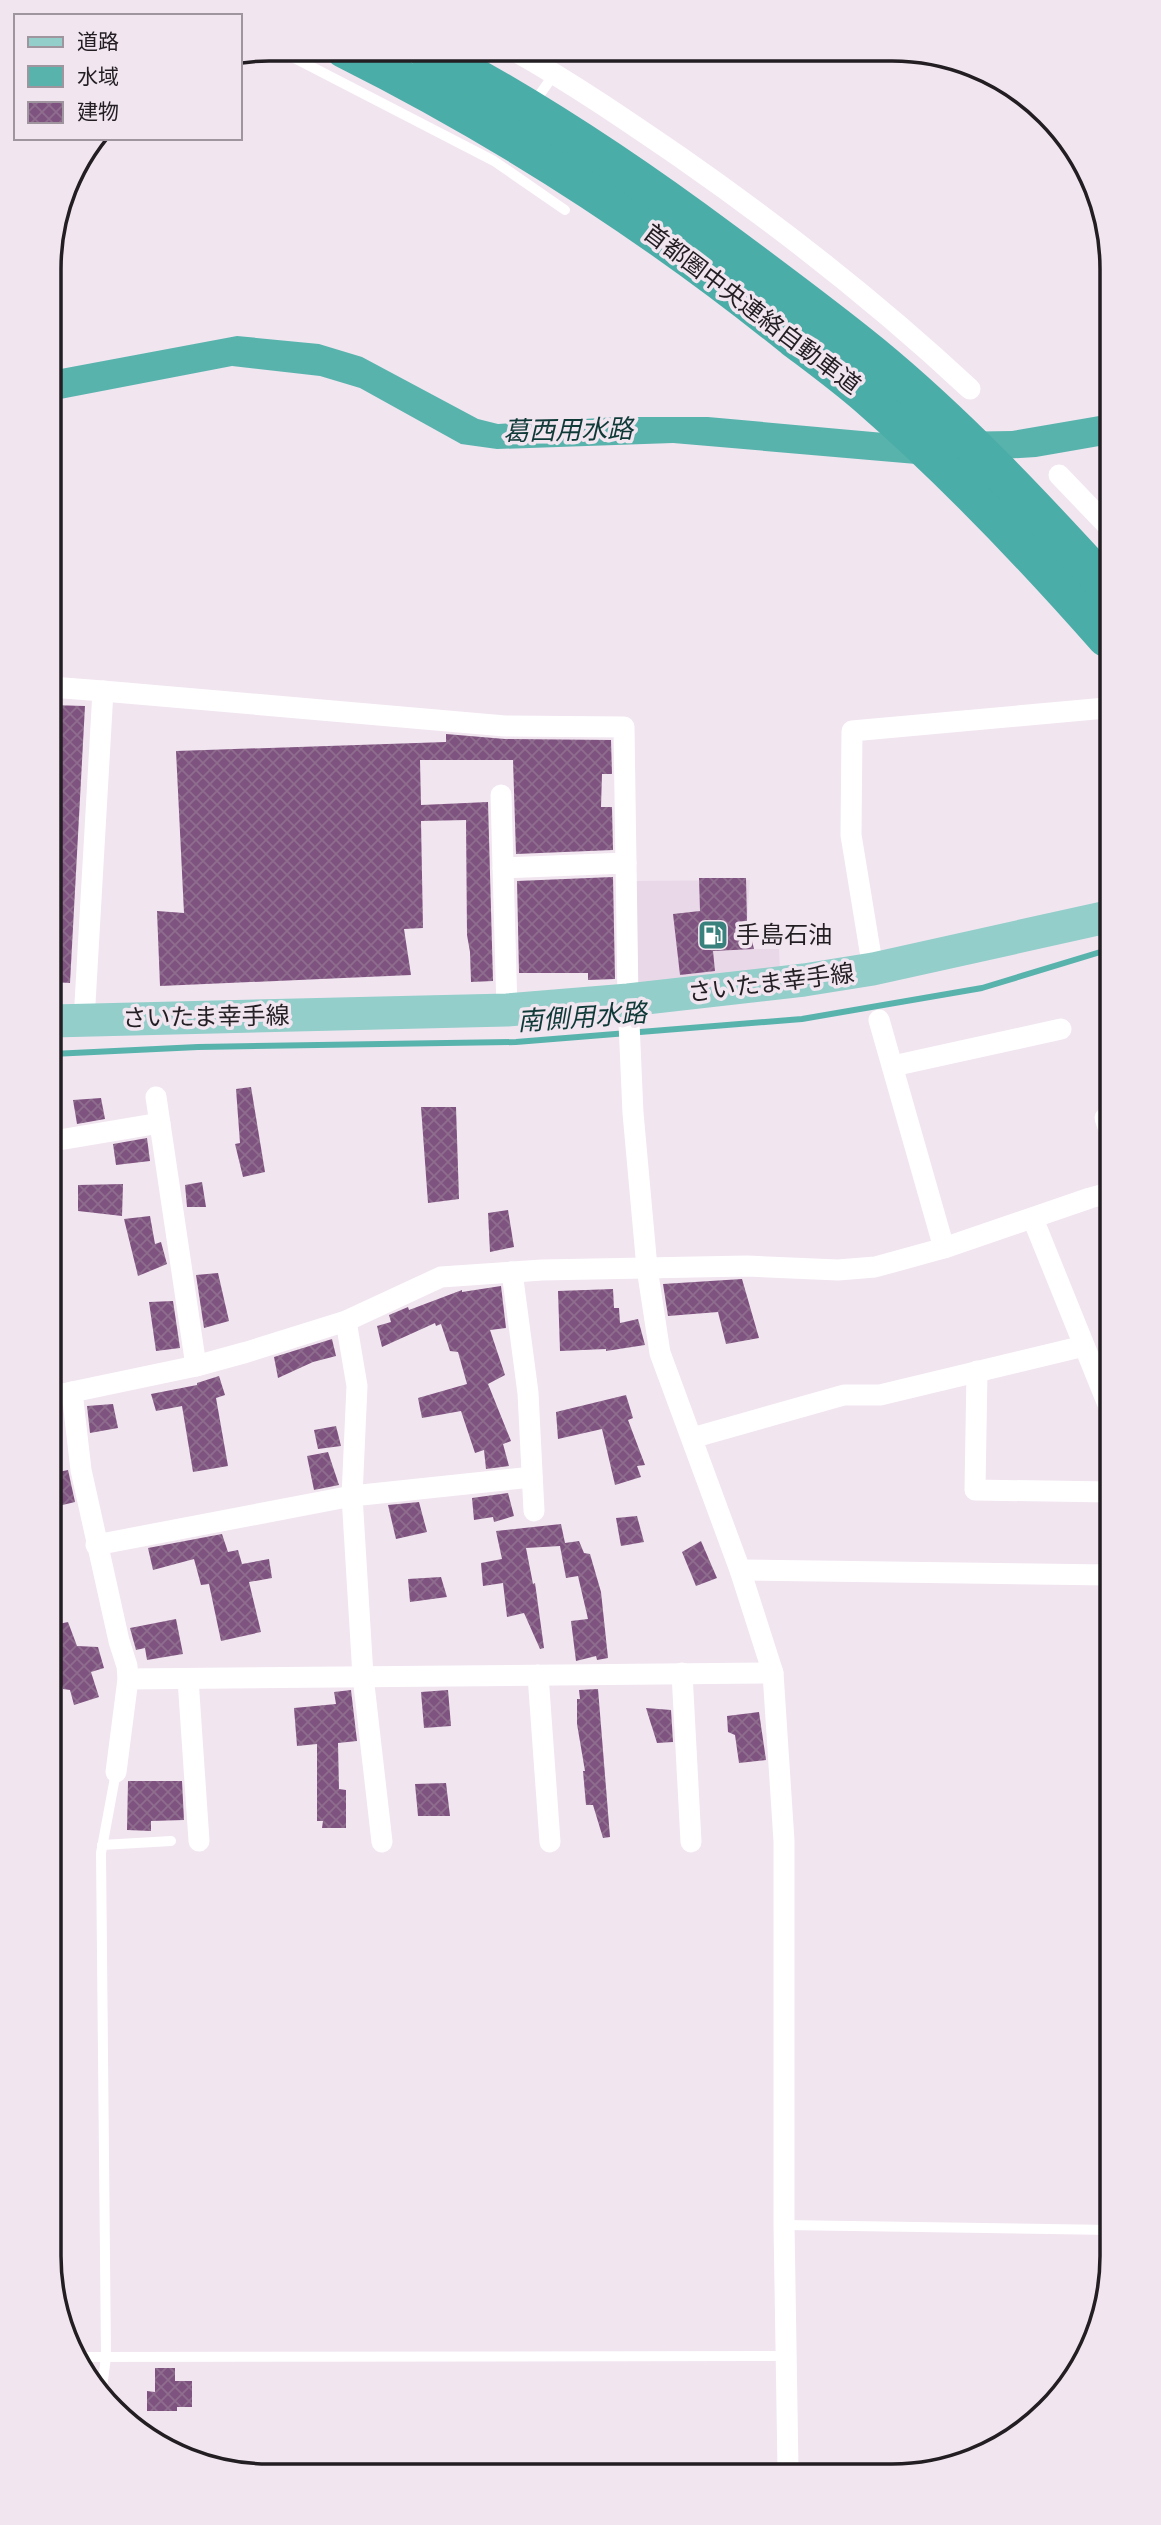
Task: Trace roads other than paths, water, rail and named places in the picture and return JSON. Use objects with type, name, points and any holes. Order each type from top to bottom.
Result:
[{"type":"highway","name":"首都圏中央連絡自動車道","points":[[365,61],[477,120],[612,204],[738,294],[868,397],[983,506],[1100,631]]},
{"type":"highway","name":"首都圏中央連絡自動車道","points":[[446,61],[582,141],[663,195],[874,355],[947,421],[1100,577]]},
{"type":"main road","name":"さいたま幸手線","points":[[68,1021],[508,1010],[628,1000],[804,981],[873,970],[1100,919]]},
{"type":"street","points":[[533,61],[555,73],[743,201],[882,309],[970,389]]},
{"type":"street","points":[[1059,475],[1100,518]]},
{"type":"street","points":[[62,688],[505,726],[624,727],[628,1000],[633,1113],[647,1268],[660,1353],[740,1570],[773,1673],[784,1841],[784,2225],[788,2464]]},
{"type":"street","points":[[68,1021],[103,691]]},
{"type":"street","points":[[873,970],[851,835],[852,731],[1100,709]]},
{"type":"street","points":[[501,795],[508,1010]]},
{"type":"street","points":[[503,868],[626,863]]},
{"type":"street","points":[[879,1020],[944,1248]]},
{"type":"street","points":[[893,1066],[1060,1029]]},
{"type":"street","points":[[156,1097],[196,1366]]},
{"type":"street","points":[[62,1139],[160,1123]]},
{"type":"street","points":[[116,1772],[128,1679],[127,1666],[96,1545],[63,1394],[196,1366],[346,1321],[440,1278],[512,1272],[647,1268],[747,1266],[838,1270],[875,1267],[944,1248],[1100,1195]]},
{"type":"street","points":[[1033,1219],[1099,1385]]},
{"type":"street","points":[[512,1272],[528,1393],[534,1511]]},
{"type":"street","points":[[346,1321],[357,1386],[352,1496],[363,1676],[382,1842]]},
{"type":"street","points":[[692,1438],[845,1395],[880,1395],[1084,1346]]},
{"type":"street","points":[[977,1371],[975,1490],[1099,1492]]},
{"type":"street","points":[[96,1545],[352,1496],[532,1477]]},
{"type":"street","points":[[740,1570],[1099,1575]]},
{"type":"street","points":[[682,1673],[691,1842]]},
{"type":"street","points":[[128,1679],[773,1673]]},
{"type":"street","points":[[538,1675],[550,1842]]},
{"type":"street","points":[[188,1679],[199,1841]]},
{"type":"lane","points":[[300,61],[494,161],[565,210]]},
{"type":"lane","points":[[524,117],[555,73]]},
{"type":"lane","points":[[494,161],[517,128]]},
{"type":"lane","points":[[103,2380],[106,2357],[102,1845],[116,1772]]},
{"type":"lane","points":[[102,1845],[171,1841]]},
{"type":"lane","points":[[784,2225],[1099,2230]]},
{"type":"lane","points":[[88,2357],[787,2356]]},
{"type":"water","name":"葛西用水路","points":[[237,336],[319,344],[362,357],[478,419],[498,424],[617,417],[708,417],[884,433],[1012,431],[1100,416],[1100,446],[1036,457],[916,464],[673,443],[497,449],[461,444],[360,388],[320,376],[232,366],[62,399],[62,369]]},
{"type":"waterway","name":"南側用水路","points":[[62,1054],[198,1047],[516,1042],[802,1019],[982,988],[1100,952]]},
{"type":"place","name":"手島石油","points":[[713,935]]}]
